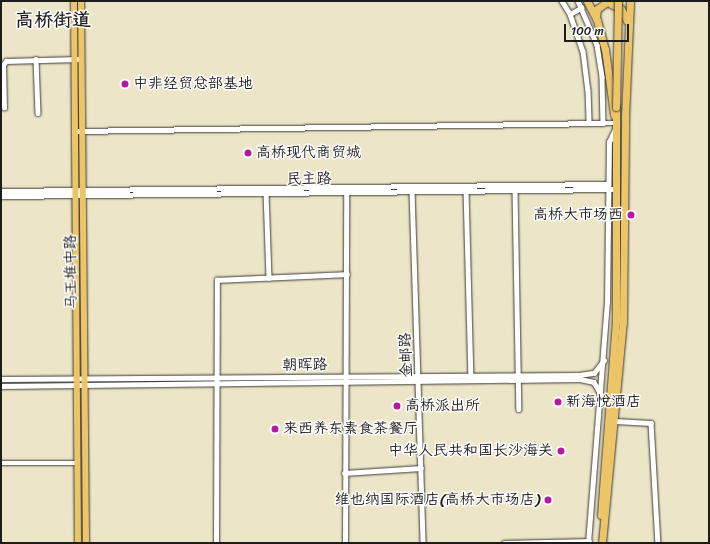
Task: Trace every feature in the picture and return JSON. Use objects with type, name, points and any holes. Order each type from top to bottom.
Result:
[{"type":"highway","points":[[587,1],[597,20],[605,49],[614,106]]},
{"type":"highway","points":[[598,543],[616,322],[617,189],[614,106],[618,1]]},
{"type":"highway","points":[[602,543],[615,421],[623,322],[625,117],[630,1]]},
{"type":"highway","points":[[597,20],[599,6],[612,2],[625,14],[628,27]]},
{"type":"main road","name":"马王堆中路","points":[[74,1],[78,543]]},
{"type":"main road","name":"马王堆中路","points":[[81,1],[86,376],[86,543]]},
{"type":"street","points":[[562,1],[570,14],[586,66],[589,123]]},
{"type":"street","points":[[578,1],[597,45],[602,77],[603,123]]},
{"type":"street","points":[[570,14],[582,8]]},
{"type":"street","points":[[4,108],[4,62],[36,59],[81,59]]},
{"type":"street","points":[[36,59],[38,113]]},
{"type":"street","points":[[75,131],[589,123],[615,125],[609,142],[607,303],[604,360],[588,542],[504,543]]},
{"type":"street","name":"民主路","points":[[1,191],[76,193],[266,192],[515,190],[608,187]]},
{"type":"street","name":"民主路","points":[[83,193],[608,187],[617,189]]},
{"type":"street","name":"金邮路","points":[[412,190],[419,376],[423,543]]},
{"type":"street","points":[[466,190],[471,376]]},
{"type":"street","points":[[515,190],[520,379],[519,409]]},
{"type":"street","points":[[345,543],[345,383],[347,376],[346,191]]},
{"type":"street","points":[[266,192],[269,278]]},
{"type":"street","name":"民主路","points":[[1,196],[76,193]]},
{"type":"street","points":[[216,543],[217,280],[347,274]]},
{"type":"street","name":"朝晖路","points":[[1,379],[86,376],[217,378],[471,376],[520,379],[594,373],[604,360]]},
{"type":"street","name":"朝晖路","points":[[1,386],[580,379],[594,382],[601,394]]},
{"type":"street","points":[[615,421],[651,423],[658,505],[658,543]]},
{"type":"street","points":[[1,463],[78,463]]},
{"type":"street","points":[[344,473],[421,468]]},
{"type":"place","name":"中非经贸总部基地","points":[[125,84]]},
{"type":"place","name":"高桥现代商贸城","points":[[248,153]]},
{"type":"place","name":"高桥大市场西","points":[[631,215]]},
{"type":"place","name":"新海悦酒店","points":[[558,402]]},
{"type":"place","name":"高桥派出所","points":[[397,406]]},
{"type":"place","name":"来西养东素食茶餐厅","points":[[275,429]]},
{"type":"place","name":"中华人民共和国长沙海关","points":[[561,451]]},
{"type":"place","name":"维也纳国际酒店(高桥大市场店)","points":[[548,500]]},
{"type":"district","name":"高桥街道","points":[[53,20]]}]
